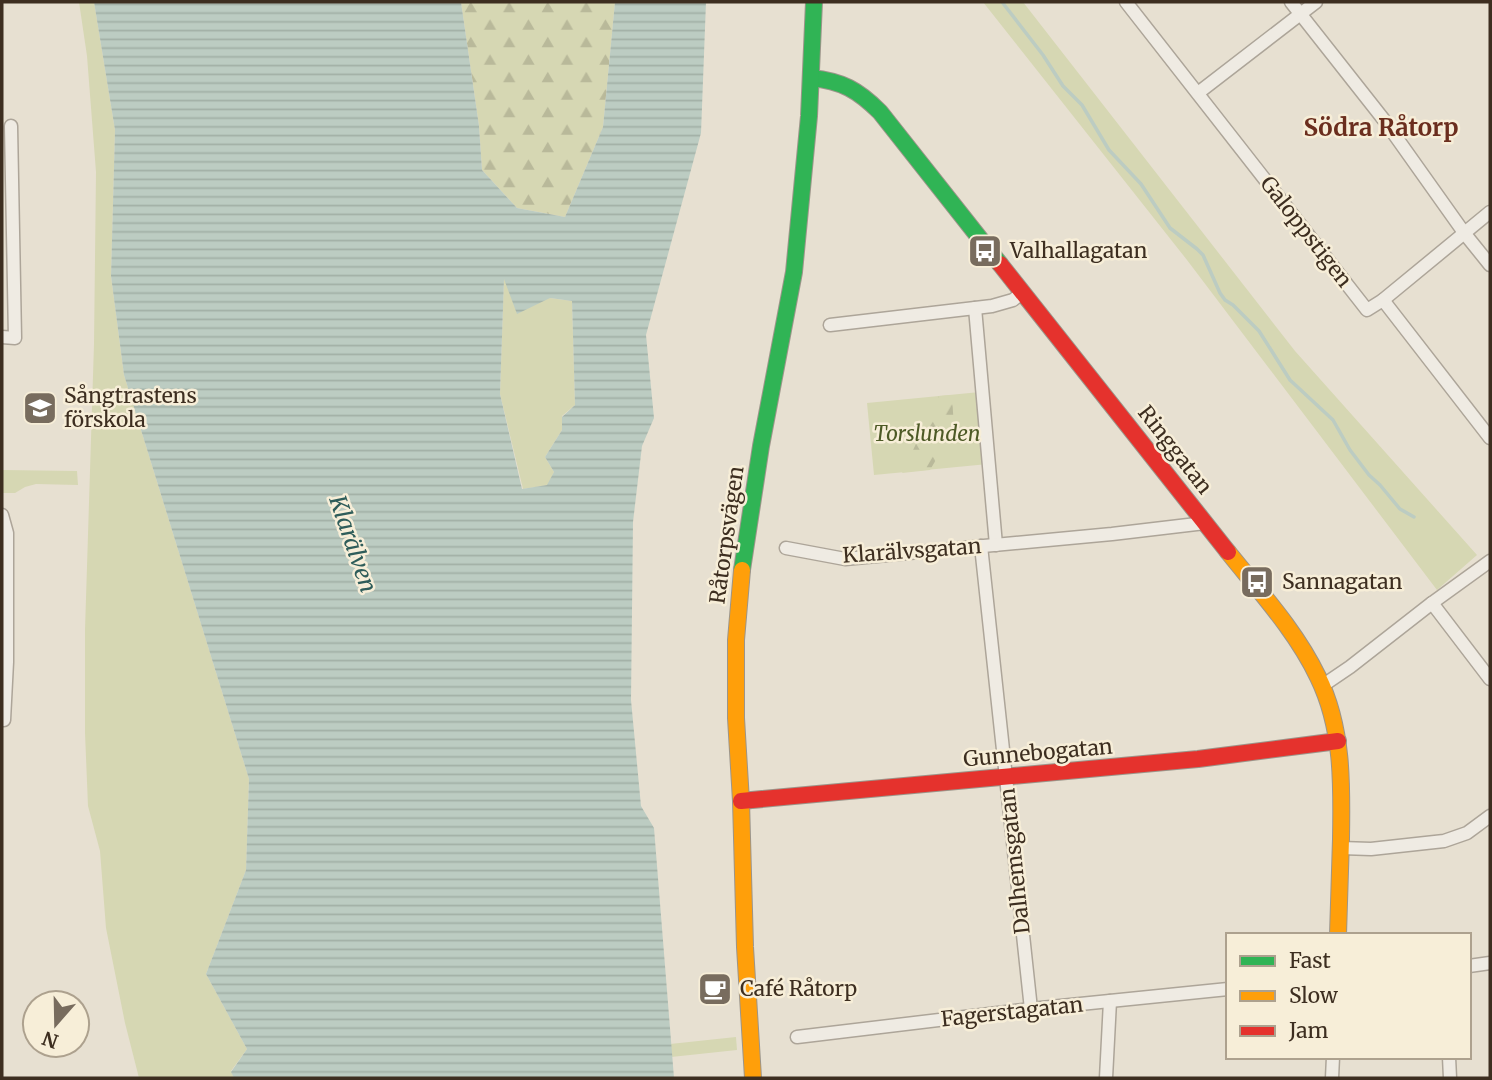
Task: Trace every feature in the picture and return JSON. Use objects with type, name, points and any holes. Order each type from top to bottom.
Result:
[{"type":"street","name":"Råtorpsvägen","points":[[753,1078],[736,718],[736,640],[739,592],[758,460],[793,272],[811,78],[814,2]]},
{"type":"street","name":"Galoppstigen","points":[[1126,2],[1367,310],[1382,300]]},
{"type":"street","points":[[1291,2],[1384,120],[1490,265]]},
{"type":"street","points":[[1198,93],[1316,2]]},
{"type":"street","name":"Ringgatan","points":[[811,78],[843,83],[880,111],[1281,619],[1312,665],[1322,685],[1338,741],[1342,788],[1338,933]]},
{"type":"street","points":[[2,337],[15,338],[10,126]]},
{"type":"street","points":[[1490,212],[1382,300],[1490,438]]},
{"type":"street","points":[[830,325],[975,308],[1013,300],[1023,292]]},
{"type":"street","name":"Klarälvsgatan","points":[[975,308],[996,545]]},
{"type":"street","points":[[2,515],[8,533],[2,720]]},
{"type":"street","name":"Klarälvsgatan","points":[[786,548],[845,559],[1205,523]]},
{"type":"street","name":"Dalhemsgatan","points":[[981,546],[1031,1009]]},
{"type":"street","points":[[1322,685],[1350,667],[1490,561]]},
{"type":"street","points":[[1433,603],[1490,679]]},
{"type":"street","name":"Gunnebogatan","points":[[741,801],[1198,759],[1338,741]]},
{"type":"street","points":[[1341,848],[1371,849],[1444,841],[1467,833],[1490,816]]},
{"type":"street","points":[[1471,966],[1490,963]]},
{"type":"street","name":"Fagerstagatan","points":[[797,1037],[1226,989]]},
{"type":"street","points":[[1106,1078],[1110,1001]]},
{"type":"street","points":[[1332,1078],[1333,1059]]},
{"type":"street","points":[[1449,1059],[1450,1078]]},
{"type":"green space","points":[[79,2],[94,2],[115,130],[111,276],[124,375],[249,779],[246,870],[206,974],[247,1049],[231,1071],[234,1078],[139,1078],[106,928],[100,851],[88,806],[85,630],[94,344],[96,172],[87,56]]},
{"type":"green space","points":[[461,2],[615,2],[603,127],[565,217],[517,208],[482,170],[479,126]]},
{"type":"green space","points":[[983,2],[1023,2],[1295,351],[1477,555],[1437,590],[1187,260]]},
{"type":"green space","points":[[504,277],[550,298],[572,301],[575,405],[562,416],[562,430],[545,457],[554,472],[548,485],[523,489],[500,394]]},
{"type":"green space","name":"Torslunden","points":[[980,392],[988,464],[874,475],[867,403]]},
{"type":"green space","points":[[952,395],[954,429],[930,470],[902,473],[939,396]]},
{"type":"green space","points":[[2,470],[77,471],[78,485],[36,484],[15,493],[2,493]]},
{"type":"green space","points":[[736,1037],[737,1050],[671,1057],[670,1044]]},
{"type":"water","name":"Klarälven","points":[[94,2],[461,2],[479,126],[482,170],[517,208],[565,217],[603,127],[615,2],[706,2],[701,133],[646,335],[654,418],[642,446],[633,522],[631,700],[641,806],[654,828],[674,1078],[234,1078],[231,1072],[247,1049],[206,974],[246,870],[249,779],[124,375],[111,276],[115,130]],"holes":[[[504,279],[517,314],[550,298],[572,301],[575,405],[562,417],[562,430],[545,457],[554,472],[547,485],[522,489],[500,394]]]},
{"type":"waterway","points":[[1002,2],[1063,86],[1082,105],[1109,150],[1141,184],[1170,228],[1203,255],[1225,300],[1259,331],[1290,380],[1333,420],[1350,450],[1369,475],[1400,509],[1414,517]]},
{"type":"traffic: fast","points":[[742,570],[761,446],[794,272],[809,116],[814,2]]},
{"type":"traffic: fast","points":[[811,78],[832,81],[849,88],[880,112],[1000,264]]},
{"type":"traffic: slow","points":[[1228,552],[1277,612],[1299,644],[1318,677],[1332,716],[1337,736],[1341,798],[1338,933]]},
{"type":"traffic: slow","points":[[742,570],[736,640],[736,718],[753,1078]]},
{"type":"traffic: jam","points":[[1000,264],[1228,552]]},
{"type":"traffic: jam","points":[[741,801],[1198,759],[1338,741]]},
{"type":"place","name":"Valhallagatan","points":[[985,251]]},
{"type":"place","name":"Sångtrastens förskola","points":[[40,408]]},
{"type":"place","name":"Sannagatan","points":[[1257,582]]},
{"type":"place","name":"Café Råtorp","points":[[715,989]]},
{"type":"district","name":"Södra Råtorp","points":[[1381,128]]}]
